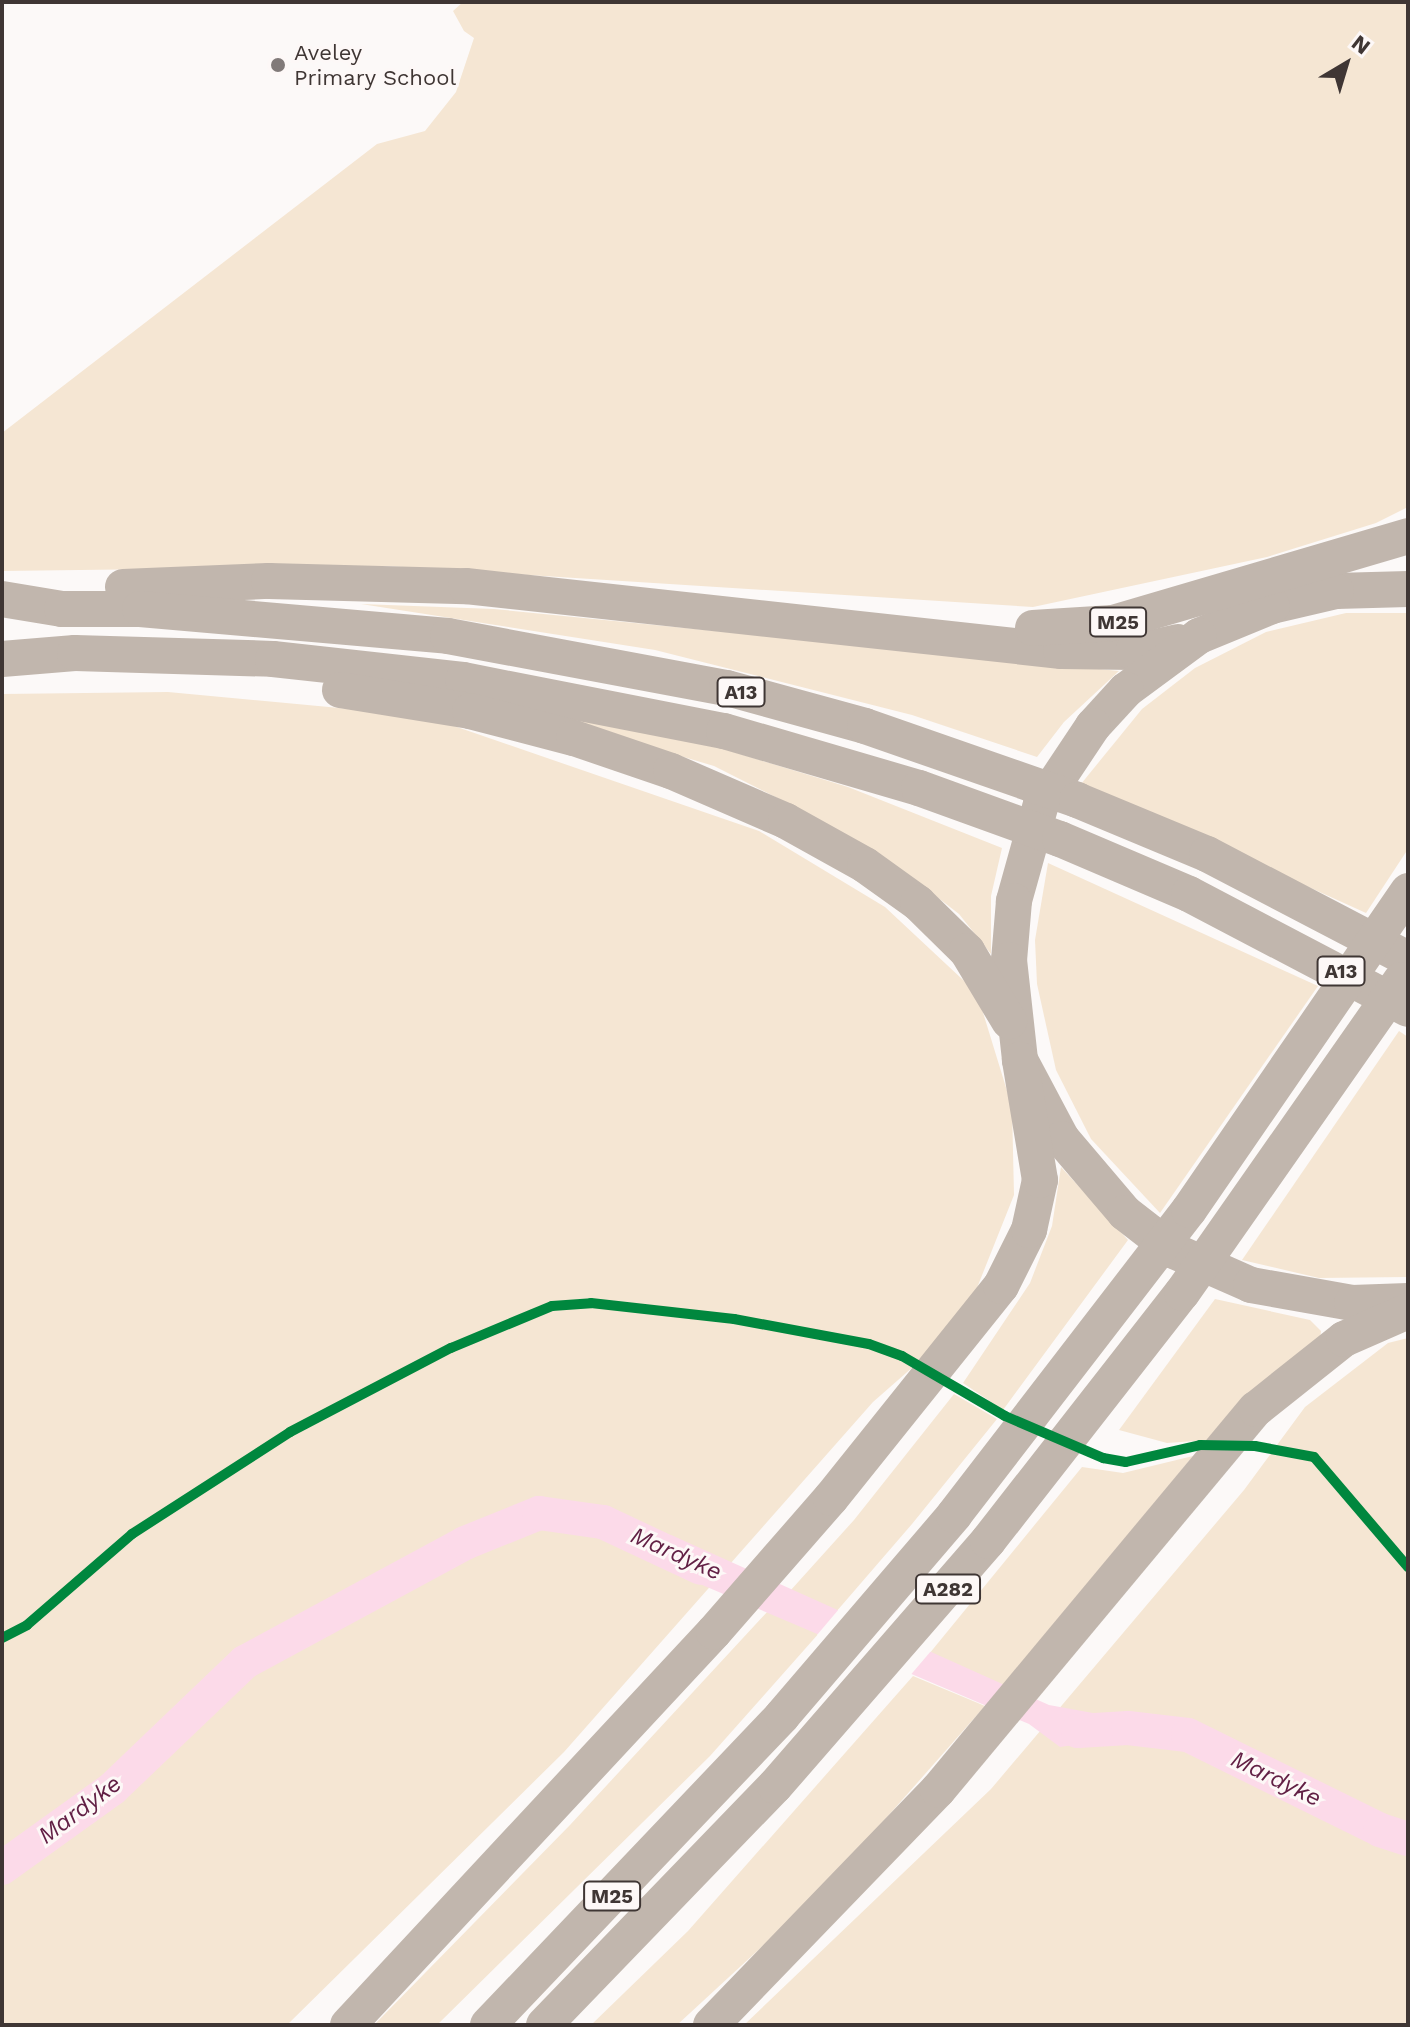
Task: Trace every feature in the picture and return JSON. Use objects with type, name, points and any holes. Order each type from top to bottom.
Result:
[{"type":"highway","name":"M25","points":[[815,622],[1039,628],[1101,625],[1408,536]]},
{"type":"highway","points":[[2,598],[59,588],[269,581],[466,586],[1105,654],[1199,636],[1408,560]]},
{"type":"highway","points":[[1299,598],[1362,588],[1408,589]]},
{"type":"highway","name":"A13","points":[[2,598],[62,609],[140,609],[376,628],[588,659],[727,688],[865,726],[1027,780],[1297,899],[1408,959]]},
{"type":"highway","points":[[350,2022],[655,1699],[821,1510],[1012,1269],[1029,1230],[1040,1180],[1016,1043],[1014,901],[1041,804],[1111,706],[1149,670],[1199,636]]},
{"type":"highway","name":"A13","points":[[9,659],[75,653],[273,659],[463,680],[724,731],[919,788],[1060,839],[1273,935],[1408,1009]]},
{"type":"highway","points":[[9,659],[51,667],[277,682],[411,701],[574,738],[671,771],[786,821],[897,886],[967,951],[1080,1165],[1140,1226],[1174,1251],[1230,1277],[1302,1297],[1408,1301]]},
{"type":"highway","name":"M25","points":[[488,2025],[735,1767],[876,1609],[1070,1369],[1189,1210],[1408,891]]},
{"type":"highway","name":"A282","points":[[544,2025],[775,1786],[945,1593],[1112,1385],[1408,970]]},
{"type":"highway","points":[[711,2025],[835,1900],[989,1730],[1233,1434],[1296,1372],[1344,1339],[1408,1311]]},
{"type":"shaded area","points":[[463,2],[1408,2],[1408,507],[1376,523],[1267,557],[1033,607],[387,566],[2,571],[2,433],[377,144],[425,131],[456,92],[474,38],[464,31],[453,11]]},
{"type":"shaded area","points":[[361,604],[494,609],[1119,671],[1064,722],[1037,757],[912,715],[655,650]]},
{"type":"shaded area","points":[[1346,613],[1408,613],[1408,849],[1366,913],[1081,784],[1142,709],[1195,668],[1266,632]]},
{"type":"shaded area","points":[[168,692],[425,716],[759,831],[885,907],[977,993],[1012,1107],[1014,1195],[963,1323],[873,1402],[564,1752],[287,2025],[2,2025],[2,694]]},
{"type":"shaded area","points":[[495,701],[724,749],[848,787],[1002,848],[991,896],[991,954],[959,914],[906,873],[803,811],[714,766]]},
{"type":"shaded area","points":[[1048,863],[1318,986],[1160,1213],[1091,1139],[1056,1070],[1037,984],[1035,940]]},
{"type":"shaded area","points":[[1399,1031],[1408,1037],[1408,1277],[1319,1278],[1242,1260]]},
{"type":"shaded area","points":[[1061,1167],[1128,1240],[1003,1410],[963,1383],[1030,1283],[1052,1226]]},
{"type":"shaded area","points":[[1215,1299],[1310,1320],[1321,1331],[1320,1339],[1223,1439],[1167,1443],[1119,1430]]},
{"type":"shaded area","points":[[1408,1338],[1408,2025],[744,2025],[991,1789],[1244,1490],[1305,1407],[1388,1343]]},
{"type":"shaded area","points":[[954,1394],[997,1419],[912,1524],[836,1612],[790,1591],[854,1520]]},
{"type":"shaded area","points":[[1193,1456],[1006,1687],[929,1654],[1082,1467],[1123,1473]]},
{"type":"shaded area","points":[[768,1611],[820,1632],[710,1756],[437,2025],[374,2025],[570,1825]]},
{"type":"shaded area","points":[[913,1676],[985,1706],[820,1893],[677,2025],[591,2025],[688,1931]]},
{"type":"water","points":[[671,1535],[1049,1705],[1115,1717],[1104,1740],[1060,1747],[1029,1724],[667,1570],[656,1560]]},
{"type":"pier","points":[[839,1609],[931,1651],[908,1678],[817,1635]]},
{"type":"waterway","name":"Mardyke","points":[[2,1868],[112,1789],[245,1662],[465,1543],[539,1513],[603,1522],[701,1568]]},
{"type":"waterway","name":"Mardyke","points":[[1066,1726],[1078,1731],[1128,1728],[1188,1735],[1380,1830],[1408,1839]]},
{"type":"cycle path","points":[[2,1638],[27,1625],[132,1534],[290,1432],[451,1348],[552,1306],[591,1303],[734,1319],[869,1344],[902,1356],[1005,1416],[1103,1458],[1126,1462],[1200,1445],[1255,1446],[1314,1457],[1408,1567]]},
{"type":"place","name":"Aveley Primary School","points":[[278,65]]}]
